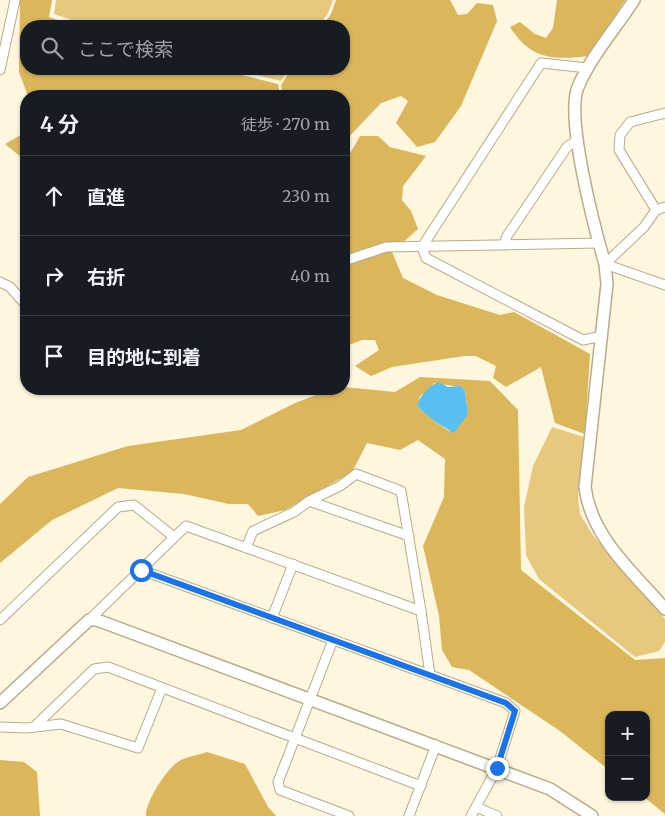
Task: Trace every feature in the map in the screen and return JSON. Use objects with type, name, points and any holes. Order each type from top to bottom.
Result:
[{"type":"street","points":[[0,70],[15,0]]},
{"type":"street","points":[[634,0],[588,68],[577,89],[575,116],[577,140],[605,264],[607,284],[585,487],[586,499],[600,534],[665,609]]},
{"type":"street","points":[[422,247],[542,63],[588,68]]},
{"type":"street","points":[[605,264],[661,208],[619,150],[620,135],[630,122],[665,113]]},
{"type":"street","points":[[504,245],[507,236],[567,148],[577,140]]},
{"type":"street","points":[[350,259],[386,247],[599,243]]},
{"type":"street","points":[[422,247],[426,258],[583,340],[602,336]]},
{"type":"street","points":[[605,264],[665,285]]},
{"type":"street","points":[[0,282],[10,287],[20,298]]},
{"type":"street","points":[[246,548],[253,531],[294,512],[309,501],[340,486],[356,474],[401,491],[430,675]]},
{"type":"street","points":[[309,501],[409,536]]},
{"type":"street","points":[[0,620],[118,507],[134,506],[174,538]]},
{"type":"street","points":[[0,703],[186,526],[421,611]]},
{"type":"street","points":[[272,618],[293,564]]},
{"type":"street","points":[[141,570],[506,703],[515,711],[497,768],[471,816]]},
{"type":"street","points":[[89,620],[108,622],[497,768],[550,789],[592,816]]},
{"type":"street","points":[[333,640],[278,782],[280,790],[349,816]]},
{"type":"street","points":[[36,726],[94,669],[108,667],[420,786]]},
{"type":"street","points":[[0,727],[27,728],[61,724],[138,748],[162,688]]},
{"type":"street","points":[[409,816],[436,746]]},
{"type":"street","points":[[476,807],[497,816]]},
{"type":"shaded area","points":[[20,0],[52,0],[49,17],[58,20],[20,20],[20,75],[19,72]]},
{"type":"shaded area","points":[[56,0],[333,0],[323,20],[72,20],[54,14]]},
{"type":"shaded area","points":[[336,0],[450,0],[458,15],[467,14],[477,3],[493,5],[497,21],[461,106],[435,142],[417,147],[396,123],[408,101],[401,96],[381,103],[350,136],[350,90],[282,90],[281,85],[287,75],[350,75],[350,20],[326,20]]},
{"type":"shaded area","points":[[557,0],[625,0],[589,56],[564,58],[535,52],[518,38],[510,27],[520,22],[535,34],[546,38],[553,28]]},
{"type":"shaded area","points":[[20,75],[242,75],[278,84],[279,90],[26,90]]},
{"type":"shaded area","points":[[256,75],[285,75],[281,81]]},
{"type":"shaded area","points":[[20,136],[20,156],[5,144]]},
{"type":"shaded area","points":[[360,136],[378,136],[390,147],[426,156],[403,186],[402,200],[411,211],[418,229],[392,252],[403,278],[437,295],[500,315],[514,312],[590,354],[585,434],[555,423],[541,367],[506,387],[493,378],[496,366],[476,356],[464,356],[392,367],[371,376],[355,366],[379,350],[375,340],[362,340],[350,345],[350,154]]},
{"type":"shaded area","points":[[420,377],[490,381],[518,410],[521,570],[635,660],[665,658],[665,814],[649,801],[650,711],[605,711],[605,767],[560,731],[469,670],[452,667],[442,650],[439,616],[423,546],[444,497],[445,459],[418,440],[400,450],[367,443],[352,472],[285,510],[258,516],[248,504],[229,504],[184,494],[118,488],[52,520],[0,563],[0,504],[28,477],[128,446],[241,430],[295,403],[316,395],[350,395],[350,388],[395,392]],"holes":[[[434,383],[460,387],[465,391],[468,414],[449,431],[418,407],[420,396],[429,390]]]},
{"type":"shaded area","points":[[552,427],[584,437],[578,498],[580,514],[592,534],[665,619],[665,642],[659,651],[635,657],[539,579],[526,555],[524,507],[533,466]]},
{"type":"shaded area","points":[[207,752],[245,764],[268,807],[276,816],[146,816],[153,794],[170,769],[187,757]]},
{"type":"shaded area","points":[[0,760],[24,762],[37,772],[40,816],[0,816]]},
{"type":"water","points":[[439,382],[448,387],[460,386],[465,391],[468,414],[454,433],[434,421],[418,407],[418,403],[425,392],[432,385]]},
{"type":"route","points":[[141,570],[506,703],[515,711],[497,768]]}]
